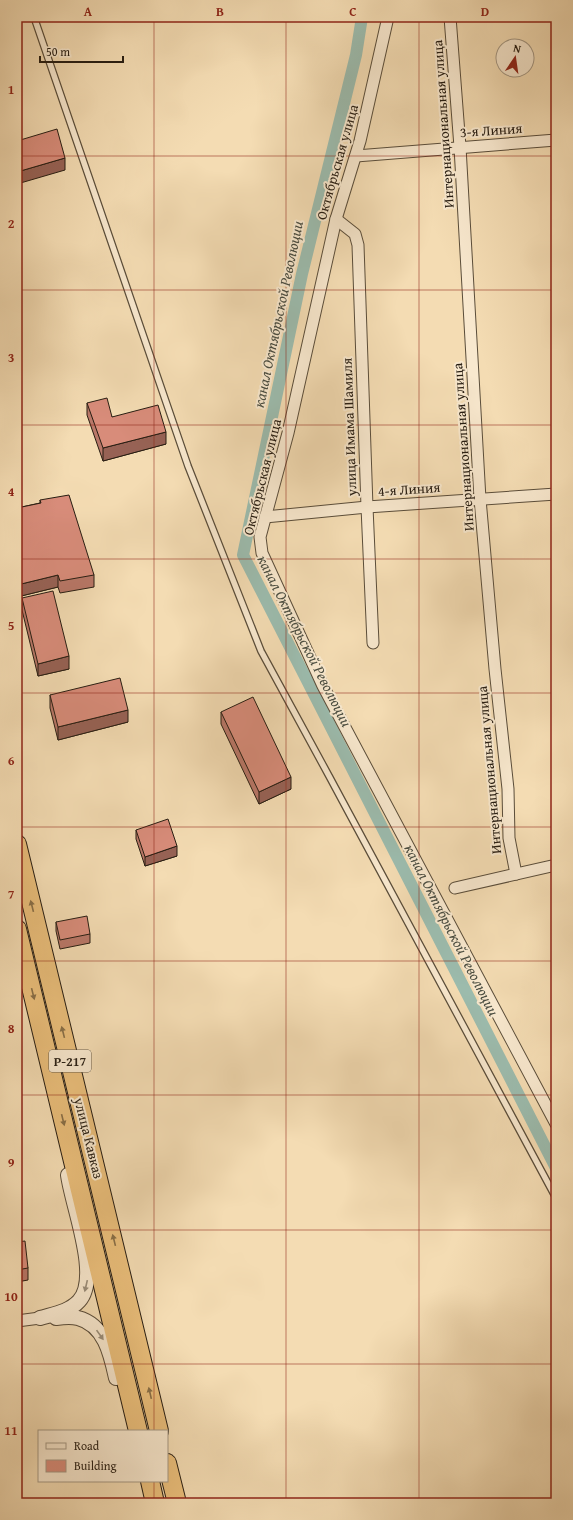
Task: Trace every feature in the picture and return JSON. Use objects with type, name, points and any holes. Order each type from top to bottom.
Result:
[{"type":"highway","name":"улица Кавказ","points":[[17,844],[159,1430]]},
{"type":"highway","name":"улица Кавказ","points":[[17,929],[138,1430]]},
{"type":"highway","points":[[168,1467],[177,1503]]},
{"type":"highway","points":[[150,1482],[155,1503]]},
{"type":"street","name":"Октябрьская улица","points":[[388,17],[360,141],[336,219],[288,433],[260,537],[262,553],[323,686],[556,1124]]},
{"type":"street","name":"Интернациональная улица","points":[[450,17],[460,147],[480,499],[495,669],[508,789],[509,838],[516,874]]},
{"type":"street","name":"3-я Линия","points":[[356,156],[556,140]]},
{"type":"street","name":"улица Имама Шамиля","points":[[336,219],[355,234],[358,245],[366,508],[374,643]]},
{"type":"street","name":"4-я Линия","points":[[265,517],[556,494]]},
{"type":"street","points":[[455,888],[556,865]]},
{"type":"street","points":[[40,1318],[69,1309],[79,1301],[85,1291],[88,1280],[88,1264],[68,1172],[71,1151]]},
{"type":"street","points":[[17,1321],[40,1318],[78,1318],[94,1326],[101,1334],[108,1347],[124,1405],[137,1430]]},
{"type":"lane","points":[[34,17],[188,466],[261,651],[556,1198]]},
{"type":"building","points":[[57,129],[65,158],[17,172],[17,141]]},
{"type":"building","points":[[107,398],[112,417],[158,405],[166,432],[103,448],[87,403]]},
{"type":"building","points":[[69,495],[94,575],[60,581],[58,575],[17,585],[17,508],[41,503],[40,500]]},
{"type":"building","points":[[53,591],[69,656],[38,664],[22,598]]},
{"type":"building","points":[[120,678],[128,710],[58,727],[50,695]]},
{"type":"building","points":[[253,697],[291,777],[259,792],[221,712]]},
{"type":"building","points":[[168,819],[177,846],[145,857],[136,830]]},
{"type":"building","points":[[87,916],[90,934],[60,940],[56,922]]},
{"type":"building","points":[[17,1202],[19,1202],[21,1218],[17,1218]]},
{"type":"building","points":[[25,1241],[28,1268],[17,1270],[17,1242]]},
{"type":"waterway","name":"канал Октябрьской Революции","points":[[362,17],[356,55],[302,274],[243,555],[556,1168]]}]
